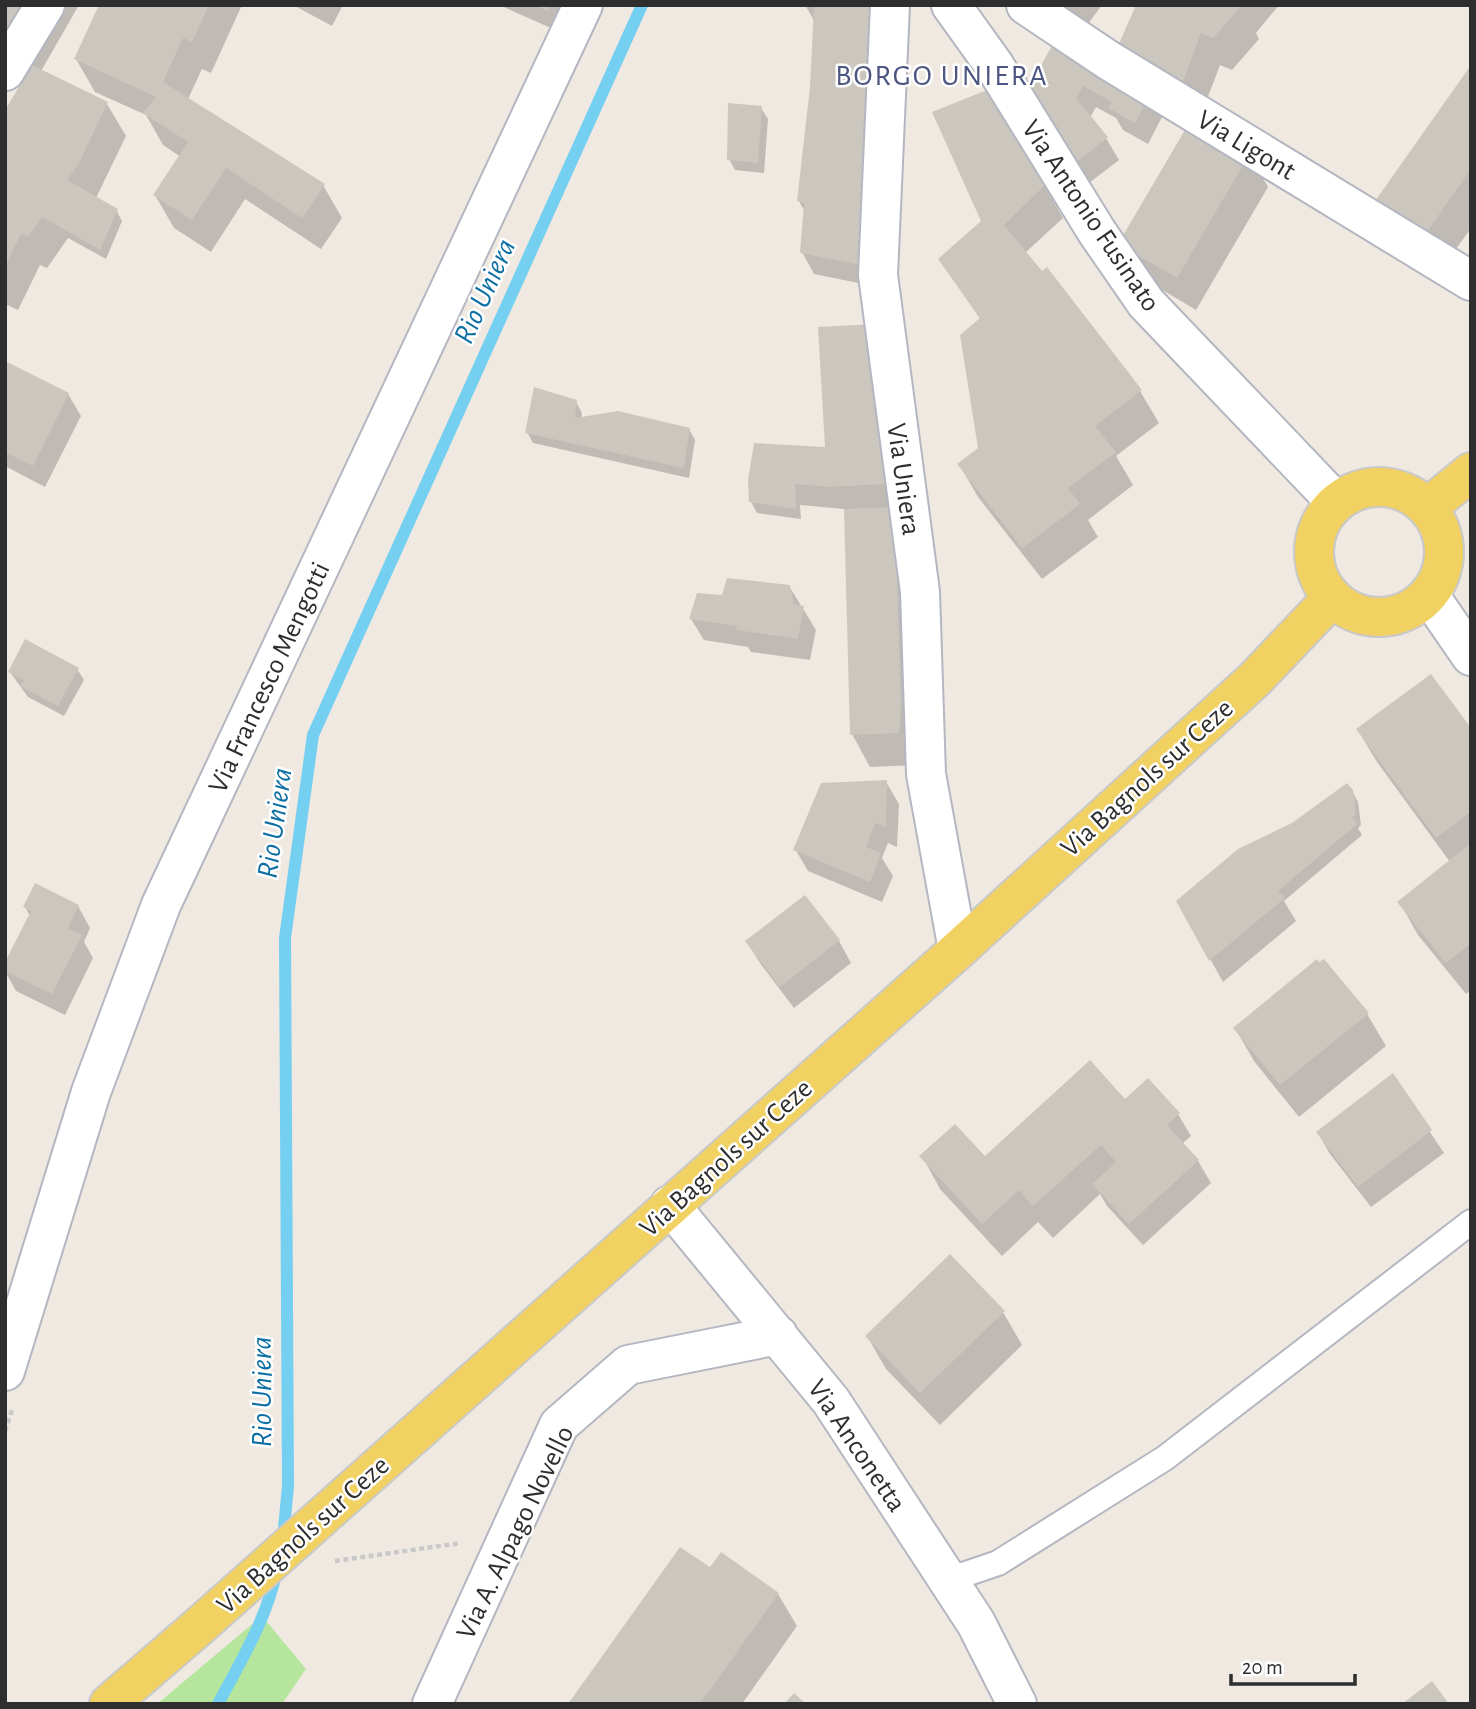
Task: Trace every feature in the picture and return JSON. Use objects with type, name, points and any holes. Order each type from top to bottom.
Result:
[{"type":"main road","points":[[1427,508],[1471,472]]},
{"type":"main road","points":[[1373,487],[1393,488],[1412,495],[1427,508],[1438,523],[1444,541],[1444,561],[1439,579],[1429,595],[1412,609],[1392,617],[1370,618],[1350,612],[1331,598],[1320,581],[1313,561],[1314,539],[1322,519],[1336,502],[1353,492],[1373,487]]},
{"type":"main road","name":"Via Bagnols sur Ceze","points":[[109,1704],[958,950],[1255,679],[1331,598]]},
{"type":"street","points":[[5,71],[45,5]]},
{"type":"street","name":"Via Francesco Mengotti","points":[[5,1371],[91,1092],[161,905],[583,5]]},
{"type":"street","name":"Via Uniera","points":[[890,5],[878,275],[920,592],[926,774],[958,950]]},
{"type":"street","name":"Via Antonio Fusinato","points":[[951,5],[994,65],[1097,232],[1146,303],[1336,502]]},
{"type":"street","name":"Via Ligont","points":[[1026,5],[1108,60],[1471,281]]},
{"type":"street","points":[[1429,595],[1471,656]]},
{"type":"street","name":"Via Anconetta","points":[[670,1205],[831,1401],[976,1623],[1017,1704]]},
{"type":"street","name":"Via A. Alpago Novello","points":[[432,1704],[559,1425],[628,1365],[778,1335]]},
{"type":"lane","points":[[948,1580],[998,1563],[1165,1458],[1471,1222]]},
{"type":"green space","points":[[262,1616],[306,1669],[282,1704],[157,1704]]},
{"type":"building","points":[[5,5],[31,5],[5,37]]},
{"type":"building","points":[[99,5],[209,5],[192,42],[183,38],[163,82],[325,184],[302,218],[226,168],[192,220],[153,195],[188,142],[143,113],[156,97],[74,59]]},
{"type":"building","points":[[534,5],[550,5],[548,11]]},
{"type":"building","points":[[814,5],[882,5],[866,266],[800,253],[804,203],[797,201],[810,87]]},
{"type":"building","points":[[1136,5],[1242,5],[1213,38],[1201,33],[1181,87],[1114,55]]},
{"type":"building","points":[[1054,42],[1151,94],[1135,123],[1108,108],[1112,102],[1083,86],[1076,98],[1108,137],[1075,163],[1028,89]]},
{"type":"building","points":[[32,65],[108,102],[78,165],[67,180],[118,209],[100,250],[42,217],[28,237],[21,234],[5,267],[5,110]]},
{"type":"building","points":[[1471,65],[1471,169],[1422,239],[1373,204]]},
{"type":"building","points":[[987,90],[1046,184],[1004,225],[1042,271],[1047,267],[1142,390],[1095,426],[1116,452],[1068,488],[1080,504],[1022,548],[957,464],[978,448],[960,335],[980,318],[938,259],[981,221],[932,112]]},
{"type":"building","points":[[728,103],[762,106],[758,163],[727,160]]},
{"type":"building","points":[[1192,118],[1250,153],[1177,278],[1118,244]]},
{"type":"building","points":[[875,324],[885,484],[829,487],[795,484],[796,509],[749,502],[748,480],[754,443],[825,447],[818,327]]},
{"type":"building","points":[[5,361],[69,393],[33,466],[5,452]]},
{"type":"building","points":[[534,387],[577,400],[575,418],[618,411],[690,428],[684,468],[525,433]]},
{"type":"building","points":[[895,507],[901,703],[899,733],[850,735],[844,509]]},
{"type":"building","points":[[727,578],[790,585],[794,604],[804,606],[798,639],[736,630],[737,626],[689,619],[697,593],[722,595]]},
{"type":"building","points":[[25,639],[79,668],[58,706],[20,686],[24,680],[8,672]]},
{"type":"building","points":[[1431,674],[1471,728],[1471,812],[1436,838],[1356,729]]},
{"type":"building","points":[[887,780],[886,827],[875,823],[866,847],[881,853],[870,882],[793,850],[821,783]]},
{"type":"building","points":[[1347,783],[1353,790],[1356,814],[1352,817],[1357,824],[1278,891],[1285,898],[1209,961],[1176,901],[1238,849],[1292,823]]},
{"type":"building","points":[[1471,843],[1471,943],[1446,963],[1397,902]]},
{"type":"building","points":[[35,883],[79,905],[68,928],[82,935],[52,994],[5,971],[5,962],[31,911],[23,907]]},
{"type":"building","points":[[805,895],[840,940],[780,987],[745,941]]},
{"type":"building","points":[[1317,959],[1319,962],[1324,959],[1369,1013],[1280,1085],[1233,1028]]},
{"type":"building","points":[[1090,1060],[1125,1099],[1148,1078],[1180,1113],[1167,1125],[1199,1160],[1129,1224],[1092,1184],[1116,1162],[1101,1145],[1033,1206],[1019,1190],[982,1224],[919,1156],[955,1124],[985,1156]]},
{"type":"building","points":[[1393,1073],[1432,1130],[1358,1187],[1316,1132]]},
{"type":"building","points":[[950,1254],[1005,1311],[920,1393],[865,1336]]},
{"type":"building","points":[[680,1547],[710,1567],[721,1552],[779,1593],[700,1704],[568,1704]]},
{"type":"building","points":[[1432,1681],[1449,1704],[1402,1704]]},
{"type":"building","points":[[794,1693],[806,1704],[784,1704]]},
{"type":"waterway","name":"Rio Uniera","points":[[283,1539],[288,1486],[285,938],[313,735],[642,5]]},
{"type":"waterway","name":"Rio Uniera","points":[[218,1704],[260,1622],[277,1570]]},
{"type":"district","name":"BORGO UNIERA","points":[[942,75]]}]
